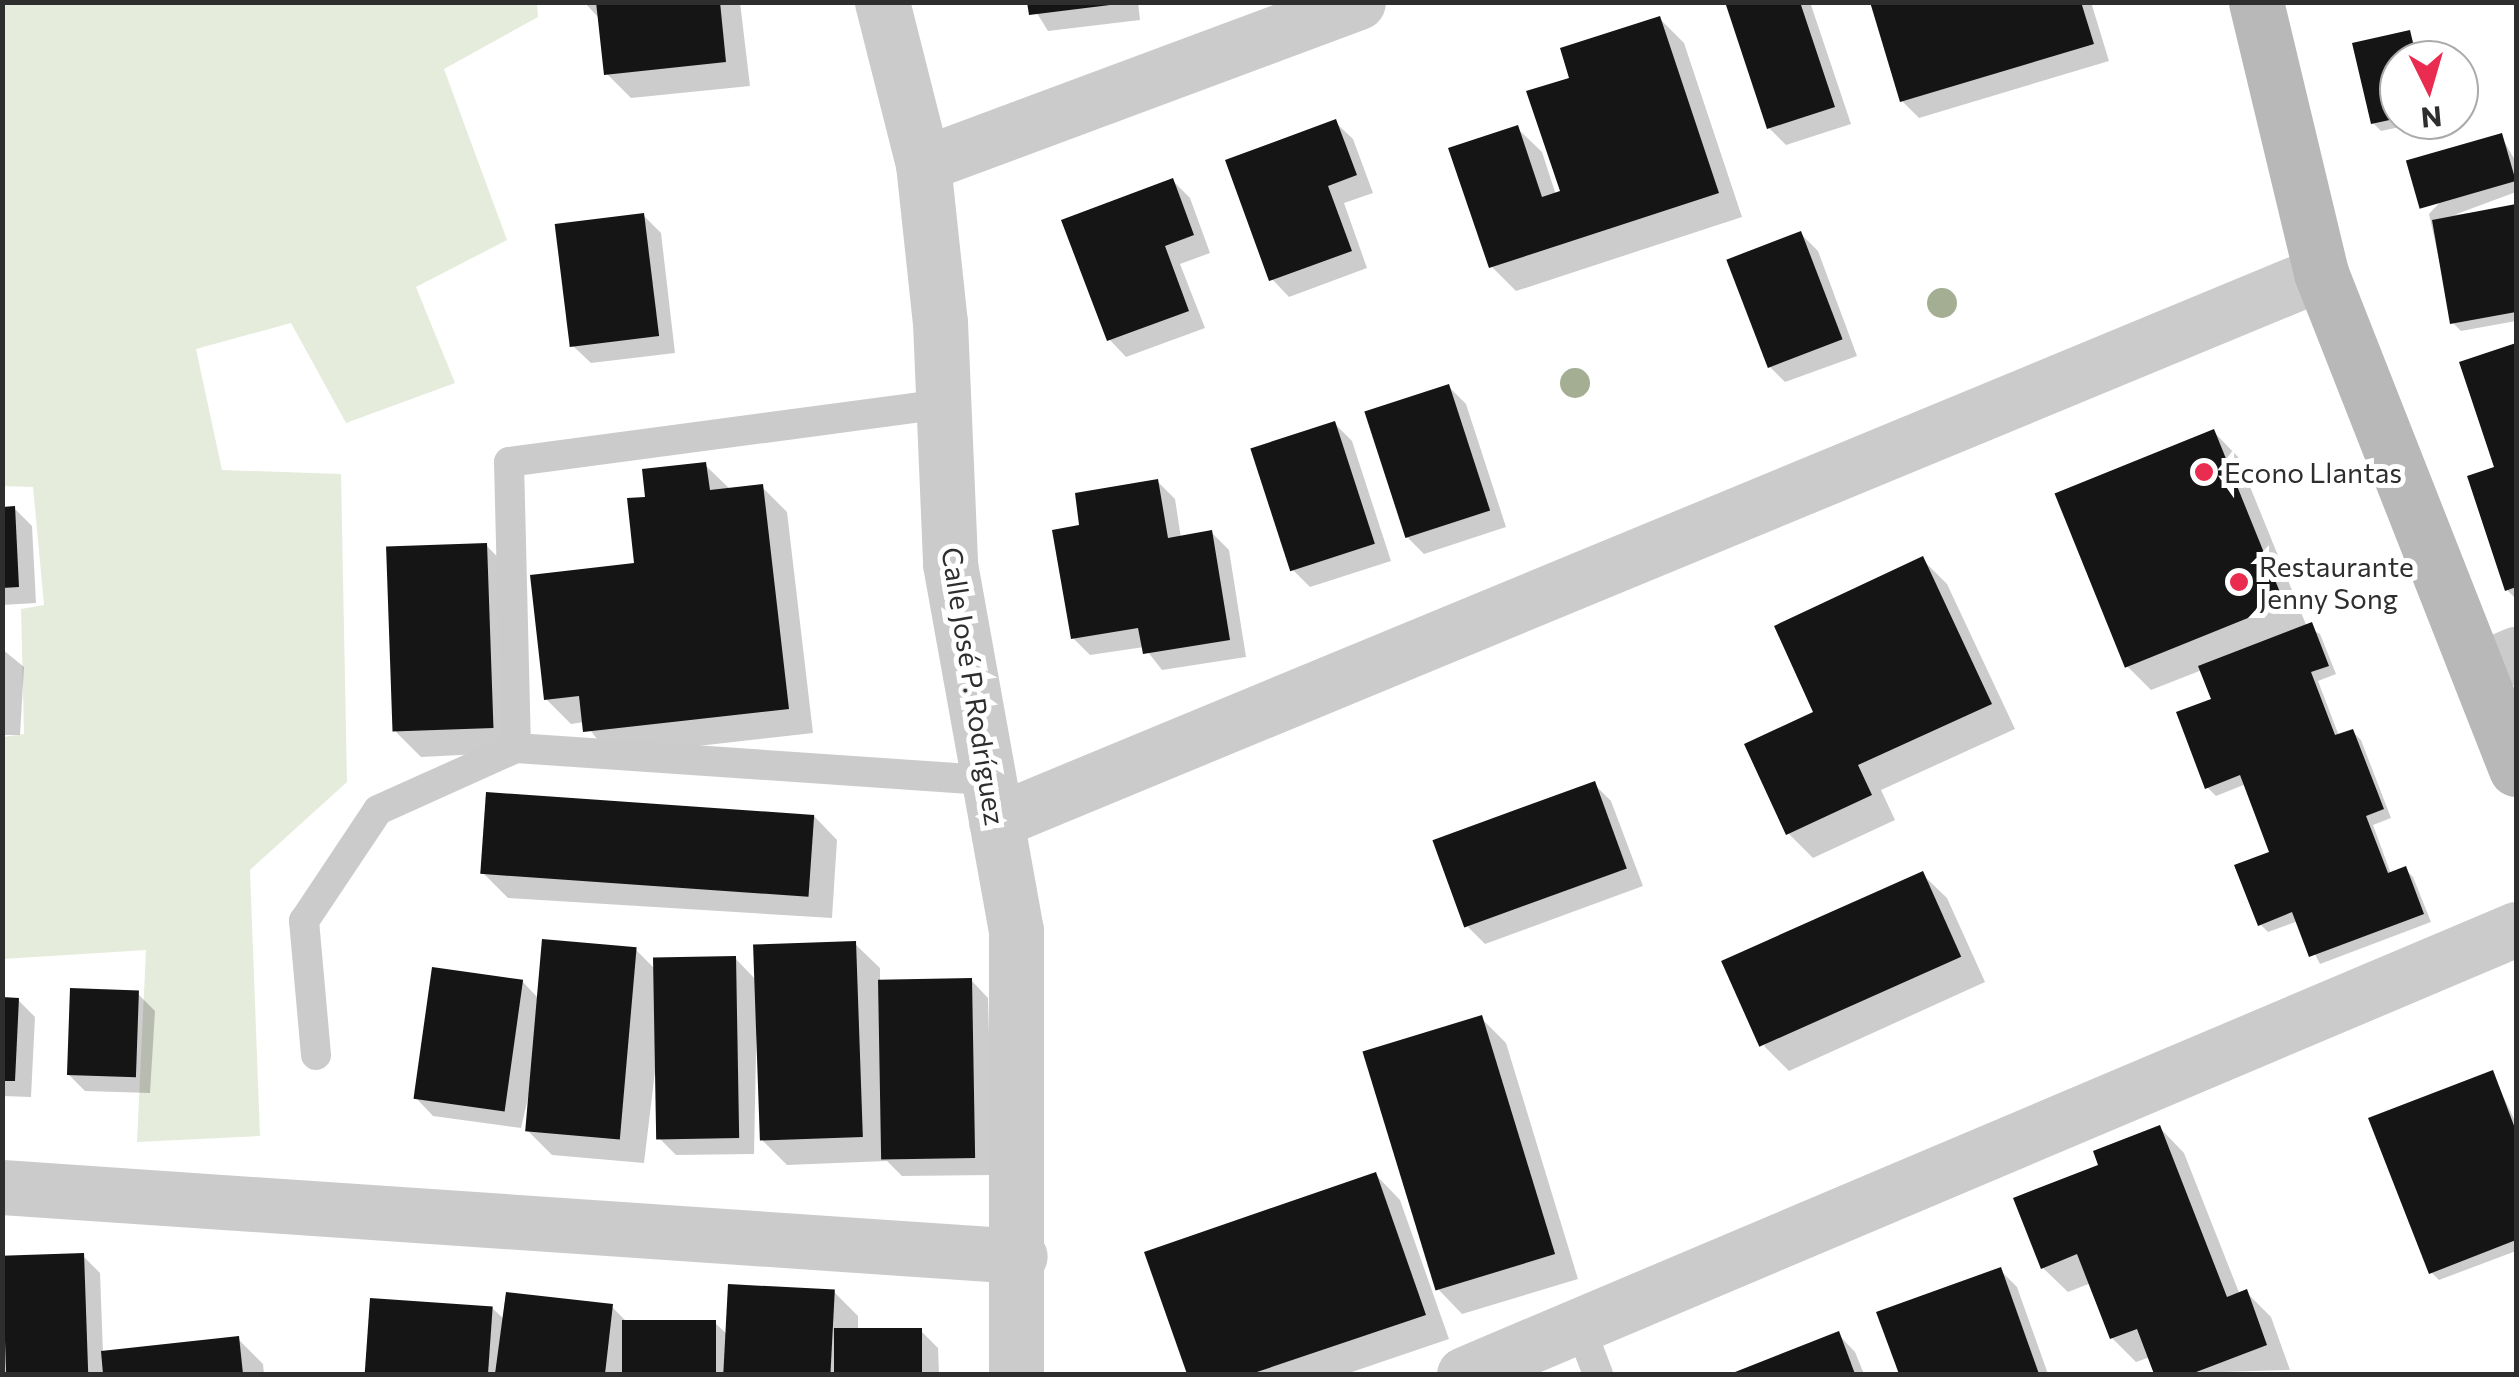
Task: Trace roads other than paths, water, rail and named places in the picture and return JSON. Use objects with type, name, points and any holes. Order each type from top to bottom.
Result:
[{"type":"street","name":"Calle José P. Rodríguez","points":[[882,2],[923,164],[944,404],[950,564],[1016,930],[1020,1256],[1016,1374]]},
{"type":"street","points":[[923,164],[1358,2]]},
{"type":"street","points":[[2256,2],[2321,273],[2498,662],[2516,769]]},
{"type":"street","points":[[992,800],[2321,273]]},
{"type":"street","points":[[1464,1374],[1590,1352],[2516,929]]},
{"type":"street","points":[[2,1187],[1020,1256]]},
{"type":"lane","points":[[516,748],[508,462],[944,404]]},
{"type":"lane","points":[[316,1055],[304,921],[378,810],[516,748],[992,800]]},
{"type":"place","name":"Econo Llantas","points":[[2204,472]]},
{"type":"place","name":"Restaurante Jenny Song","points":[[2239,582]]}]
